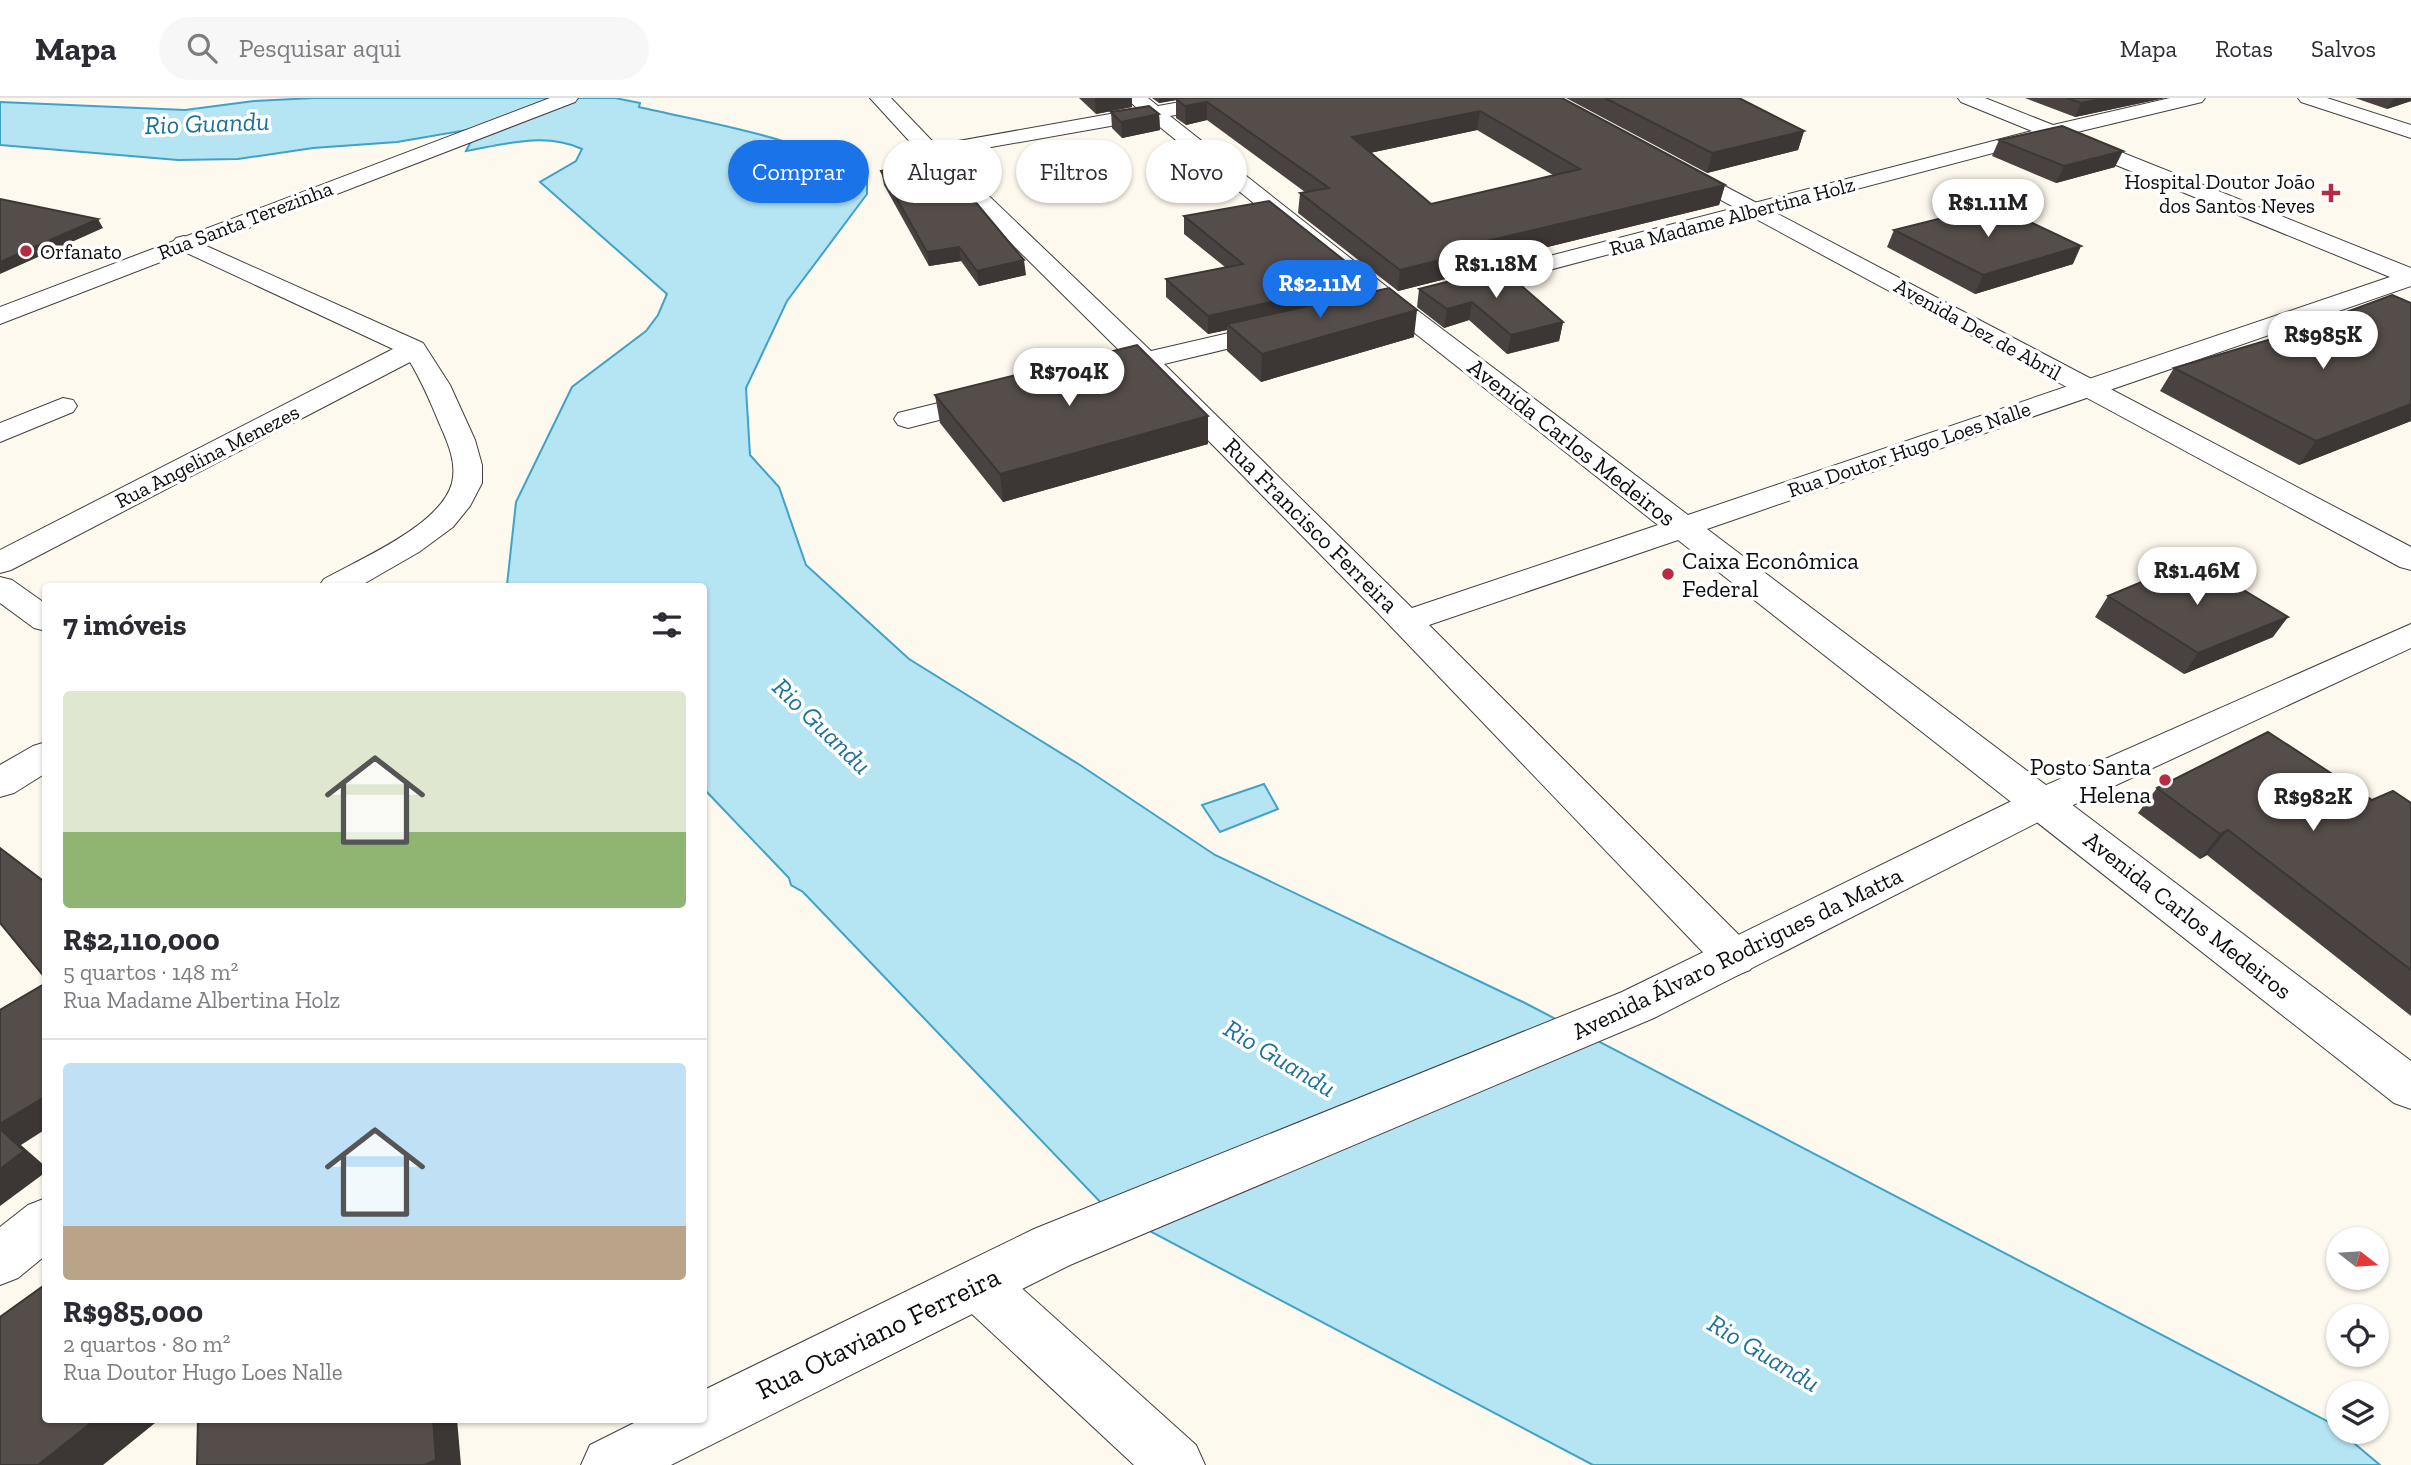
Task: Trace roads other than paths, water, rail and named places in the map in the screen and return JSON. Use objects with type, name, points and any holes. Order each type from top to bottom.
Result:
[{"type":"street","name":"Rua Santa Terezinha","points":[[0,316],[184,243],[568,98]]},
{"type":"street","name":"Rua Francisco Ferreira","points":[[880,98],[919,140]]},
{"type":"street","points":[[985,140],[1145,105],[1236,98]]},
{"type":"street","points":[[1968,98],[2411,278]]},
{"type":"street","name":"Rua Madame Albertina Holz","points":[[1402,301],[1760,210],[2051,132],[2195,98]]},
{"type":"street","points":[[2308,98],[2411,132]]},
{"type":"street","name":"Avenida Carlos Medeiros","points":[[1145,105],[1402,301],[1684,528],[2411,1088]]},
{"type":"street","name":"Avenida Dez de Abril","points":[[1664,160],[2411,560]]},
{"type":"street","name":"Rua Francisco Ferreira","points":[[983,203],[1145,359],[1408,621],[1735,958]]},
{"type":"street","points":[[184,243],[414,349],[425,362],[464,448],[468,467],[465,490],[444,517],[416,539],[341,583]]},
{"type":"street","name":"Rua Doutor Hugo Loes Nalle","points":[[1408,621],[1684,528],[2085,387],[2411,278]]},
{"type":"street","points":[[1079,376],[1301,324]]},
{"type":"street","name":"Rua Angelina Menezes","points":[[0,563],[414,349]]},
{"type":"street","points":[[908,419],[1013,393]]},
{"type":"street","points":[[0,433],[63,405]]},
{"type":"street","points":[[0,587],[42,617]]},
{"type":"street","name":"Avenida Álvaro Rodrigues da Matta","points":[[1052,1248],[1638,1005],[2042,803],[2411,635]]},
{"type":"street","points":[[0,783],[42,757]]},
{"type":"street","points":[[0,1260],[42,1225]]},
{"type":"street","name":"Rua Otaviano Ferreira","points":[[707,1417],[1052,1248]]},
{"type":"street","points":[[978,1284],[1176,1465]]},
{"type":"street","name":"Rua Otaviano Ferreira","points":[[610,1465],[695,1423]]},
{"type":"water","name":"Rio Guandu","points":[[314,98],[615,98],[640,103],[639,107],[780,140],[728,140],[728,203],[860,203],[787,301],[746,388],[750,455],[779,487],[806,565],[909,659],[1080,765],[1215,855],[1525,1003],[2326,1420],[2326,1444],[2355,1444],[2380,1465],[1593,1465],[1106,1208],[803,892],[791,885],[789,878],[707,792],[707,583],[507,583],[516,502],[572,387],[646,331],[658,315],[667,294],[540,182],[576,161],[582,149],[539,140],[466,151],[478,128],[397,142],[313,148],[238,159],[178,160],[0,145],[0,102],[185,110],[254,101]]},
{"type":"water","points":[[1264,784],[1278,809],[1220,832],[1202,805]]},
{"type":"place","name":"Hospital Doutor João dos Santos Neves","points":[[2331,193]]},
{"type":"place","name":"Orfanato","points":[[26,251]]},
{"type":"place","name":"Caixa Econômica Federal","points":[[1668,574]]},
{"type":"place","name":"Posto Santa Helena","points":[[2165,780]]}]
